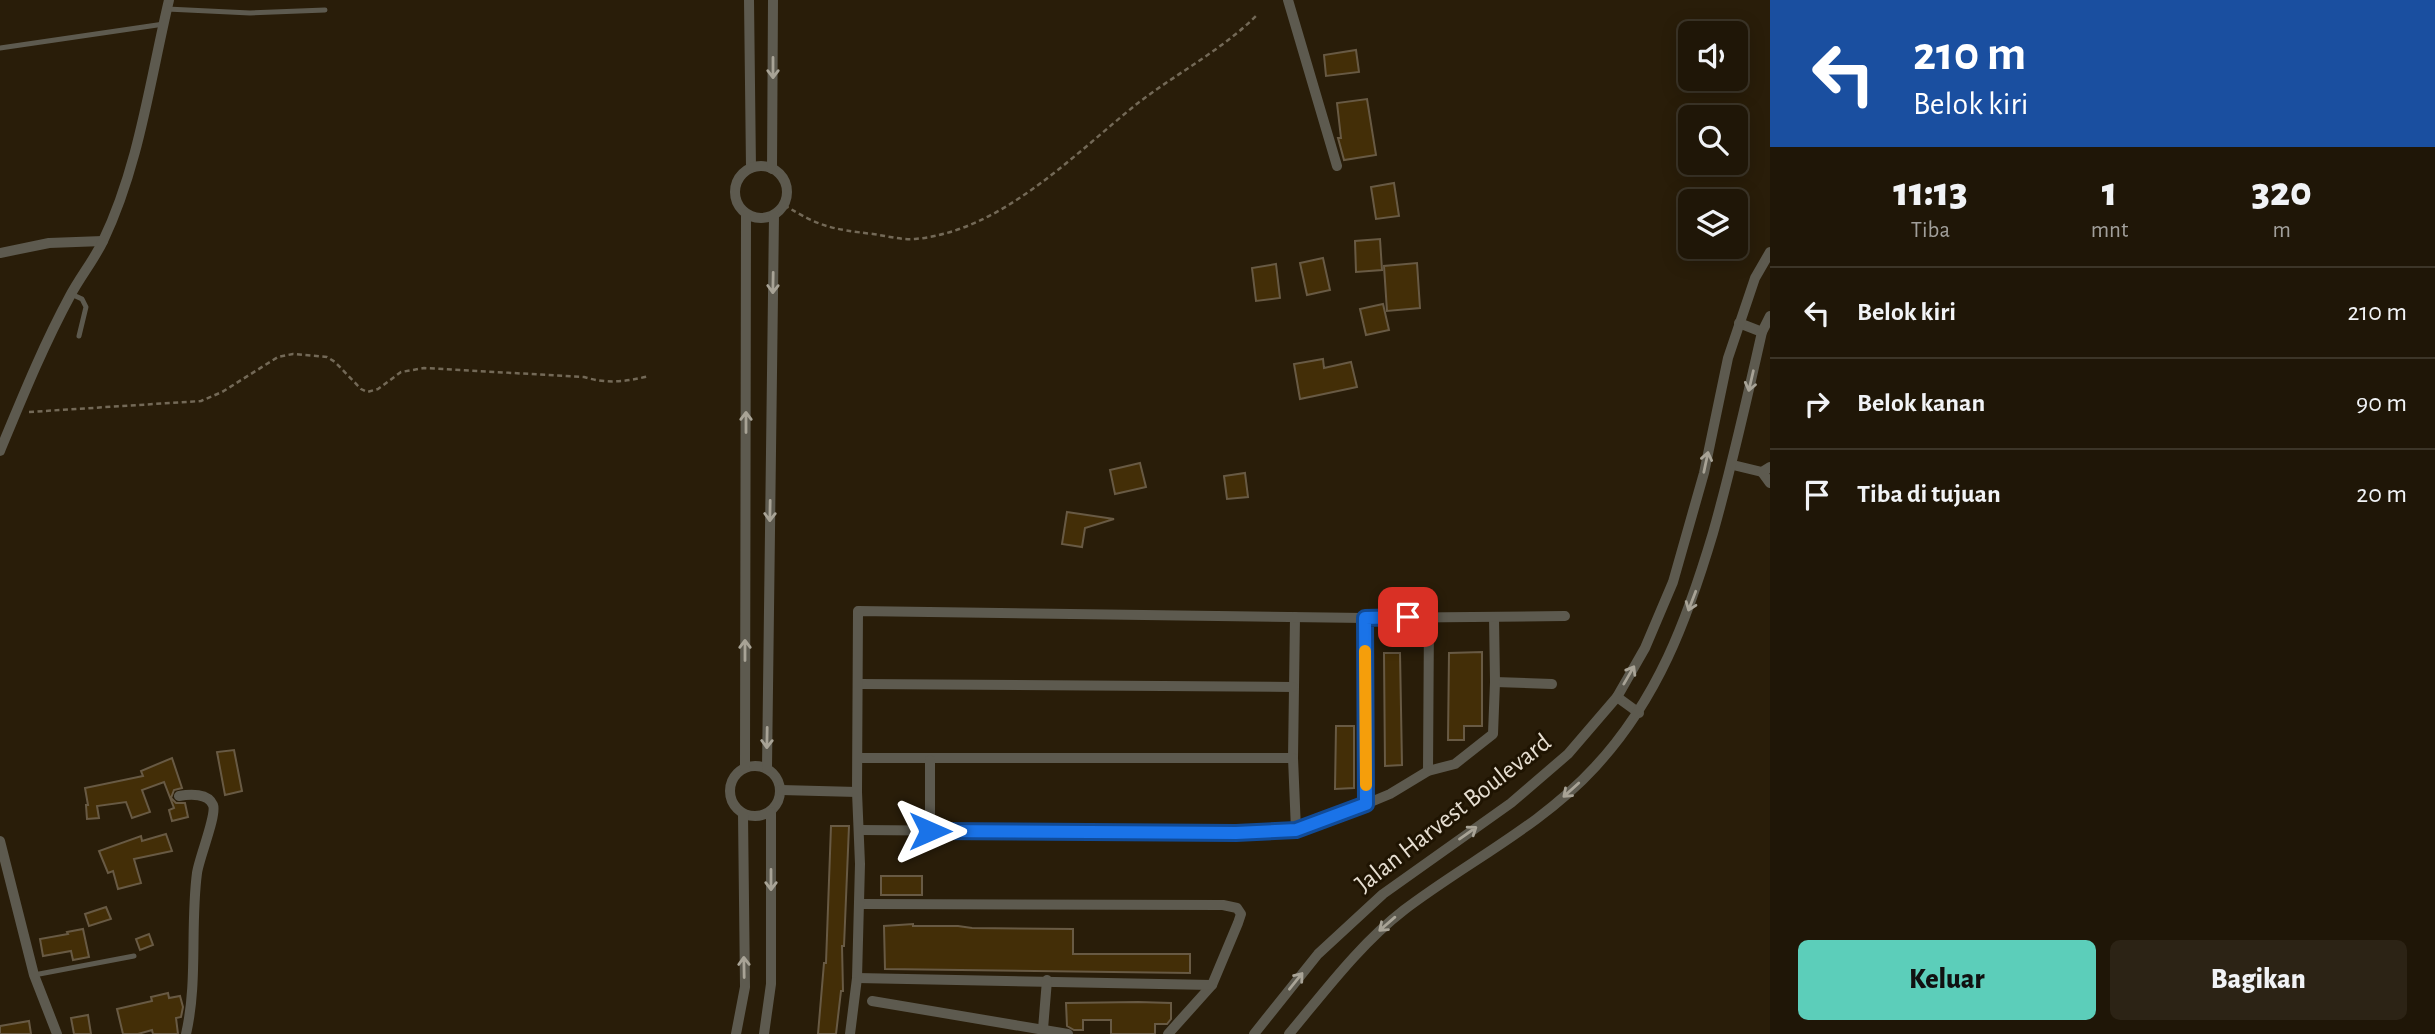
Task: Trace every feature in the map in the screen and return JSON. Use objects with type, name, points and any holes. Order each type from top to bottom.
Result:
[{"type":"street","points":[[749,0],[751,168]]},
{"type":"street","points":[[772,169],[773,0]]},
{"type":"street","points":[[1288,0],[1337,166]]},
{"type":"street","points":[[1,446],[36,364],[71,294],[103,242],[129,173],[168,5]]},
{"type":"street","points":[[762,166],[772,169],[783,178],[787,191],[783,205],[774,215],[760,218],[746,214],[737,204],[735,190],[740,177],[751,168],[762,166]]},
{"type":"street","points":[[745,767],[746,214]]},
{"type":"street","points":[[767,768],[774,215]]},
{"type":"street","points":[[0,253],[49,243],[103,242]]},
{"type":"street","name":"Jalan Harvest Boulevard","points":[[1255,1034],[1318,954],[1383,894],[1511,803],[1558,762],[1617,697],[1645,648],[1673,582],[1704,472],[1728,358],[1755,278],[1770,253]]},
{"type":"street","name":"Jalan Harvest Boulevard","points":[[1289,1034],[1337,976],[1382,928],[1454,873],[1540,816],[1571,791],[1596,767],[1639,713],[1667,664],[1695,593],[1733,465],[1762,332],[1770,316]]},
{"type":"street","points":[[1739,323],[1762,332]]},
{"type":"street","points":[[1733,465],[1766,469],[1770,483]]},
{"type":"street","points":[[850,1034],[857,978],[859,904],[858,611],[1365,618],[1565,616]]},
{"type":"street","points":[[1428,771],[1429,616]]},
{"type":"street","points":[[1295,617],[1293,758],[1296,830]]},
{"type":"street","points":[[860,830],[1236,833],[1296,830],[1390,794],[1428,771],[1455,764],[1493,734],[1494,617]]},
{"type":"street","points":[[1365,618],[1366,804]]},
{"type":"street","points":[[1495,682],[1552,684]]},
{"type":"street","points":[[860,684],[1293,687]]},
{"type":"street","points":[[1617,697],[1639,713]]},
{"type":"street","points":[[858,758],[1293,758]]},
{"type":"street","points":[[930,760],[930,831]]},
{"type":"street","points":[[756,765],[767,768],[779,781],[779,802],[771,811],[757,817],[743,814],[733,804],[729,790],[734,776],[745,767],[756,765]]},
{"type":"street","points":[[781,790],[857,792]]},
{"type":"street","points":[[179,796],[202,796],[210,800],[214,810],[197,870],[191,1008],[186,1034]]},
{"type":"street","points":[[764,1034],[771,984],[771,811]]},
{"type":"street","points":[[736,1034],[745,987],[743,814]]},
{"type":"street","points":[[0,841],[34,975],[57,1034]]},
{"type":"street","points":[[859,904],[1210,905],[1237,908],[1241,914],[1212,985],[1168,1034]]},
{"type":"street","points":[[857,978],[1212,985]]},
{"type":"street","points":[[1043,1029],[1048,980]]},
{"type":"street","points":[[872,1001],[1068,1034]]},
{"type":"lane","points":[[168,5],[250,13],[325,10]]},
{"type":"lane","points":[[0,48],[164,24]]},
{"type":"lane","points":[[71,294],[82,299],[86,307],[79,336]]},
{"type":"lane","points":[[34,975],[134,956]]},
{"type":"path","points":[[783,205],[808,220],[848,233],[913,239],[966,227],[1006,205],[1069,162],[1171,78],[1237,35],[1257,15]]},
{"type":"path","points":[[16,413],[201,401],[222,392],[278,357],[293,354],[327,357],[360,389],[367,392],[378,389],[401,372],[424,368],[584,377],[603,383],[631,381],[649,376]]},
{"type":"building","points":[[1356,50],[1359,72],[1326,76],[1324,55]]},
{"type":"building","points":[[1367,99],[1376,155],[1344,160],[1338,138],[1341,138],[1337,103]]},
{"type":"building","points":[[1394,183],[1399,216],[1376,219],[1371,187]]},
{"type":"building","points":[[1380,239],[1382,270],[1356,272],[1355,241]]},
{"type":"building","points":[[1323,258],[1330,290],[1307,295],[1300,263]]},
{"type":"building","points":[[1417,263],[1420,308],[1387,311],[1384,266]]},
{"type":"building","points":[[1276,264],[1280,298],[1256,301],[1252,268]]},
{"type":"building","points":[[1383,304],[1389,330],[1366,335],[1360,309]]},
{"type":"building","points":[[1323,359],[1324,368],[1351,362],[1357,387],[1300,399],[1294,364]]},
{"type":"building","points":[[1140,463],[1146,487],[1115,494],[1110,470]]},
{"type":"building","points":[[1245,473],[1248,497],[1227,499],[1224,476]]},
{"type":"building","points":[[1067,512],[1114,519],[1085,528],[1082,547],[1062,544]]},
{"type":"building","points":[[1482,652],[1482,726],[1464,726],[1464,740],[1448,740],[1449,653]]},
{"type":"building","points":[[1384,653],[1400,653],[1402,765],[1385,766]]},
{"type":"building","points":[[1336,726],[1354,726],[1354,788],[1335,789]]},
{"type":"building","points":[[234,750],[242,791],[225,795],[217,752]]},
{"type":"building","points":[[172,758],[182,788],[174,790],[171,798],[176,803],[185,803],[188,817],[172,821],[169,810],[174,808],[164,782],[142,790],[150,812],[132,818],[126,802],[97,806],[99,818],[87,819],[85,788],[143,776],[141,771]]},
{"type":"building","points":[[831,826],[849,826],[842,946],[843,991],[836,1034],[818,1034],[826,963]]},
{"type":"building","points":[[166,834],[172,851],[134,859],[141,883],[118,889],[113,871],[108,873],[99,851],[141,836],[142,841]]},
{"type":"building","points":[[881,876],[922,876],[922,895],[881,895]]},
{"type":"building","points":[[106,907],[111,919],[89,926],[85,914]]},
{"type":"building","points":[[913,924],[972,928],[1073,929],[1073,954],[1190,954],[1190,973],[885,969],[884,926]]},
{"type":"building","points":[[83,929],[89,957],[73,960],[71,951],[43,956],[40,939]]},
{"type":"building","points":[[149,934],[153,945],[140,950],[136,939]]},
{"type":"building","points":[[168,993],[169,998],[180,996],[183,1007],[181,1017],[176,1018],[178,1034],[153,1034],[152,1030],[123,1034],[117,1009],[152,1001],[151,997]]},
{"type":"building","points":[[1066,1003],[1171,1003],[1171,1019],[1167,1024],[1155,1024],[1155,1034],[1111,1034],[1111,1020],[1083,1020],[1083,1030],[1074,1030],[1067,1026]]},
{"type":"building","points":[[88,1015],[91,1034],[74,1034],[71,1018]]},
{"type":"building","points":[[29,1021],[31,1034],[0,1034],[0,1026]]},
{"type":"slow traffic","points":[[1365,651],[1366,785]]},
{"type":"route","points":[[930,831],[1236,833],[1296,830],[1366,804],[1365,618],[1408,617]]}]
